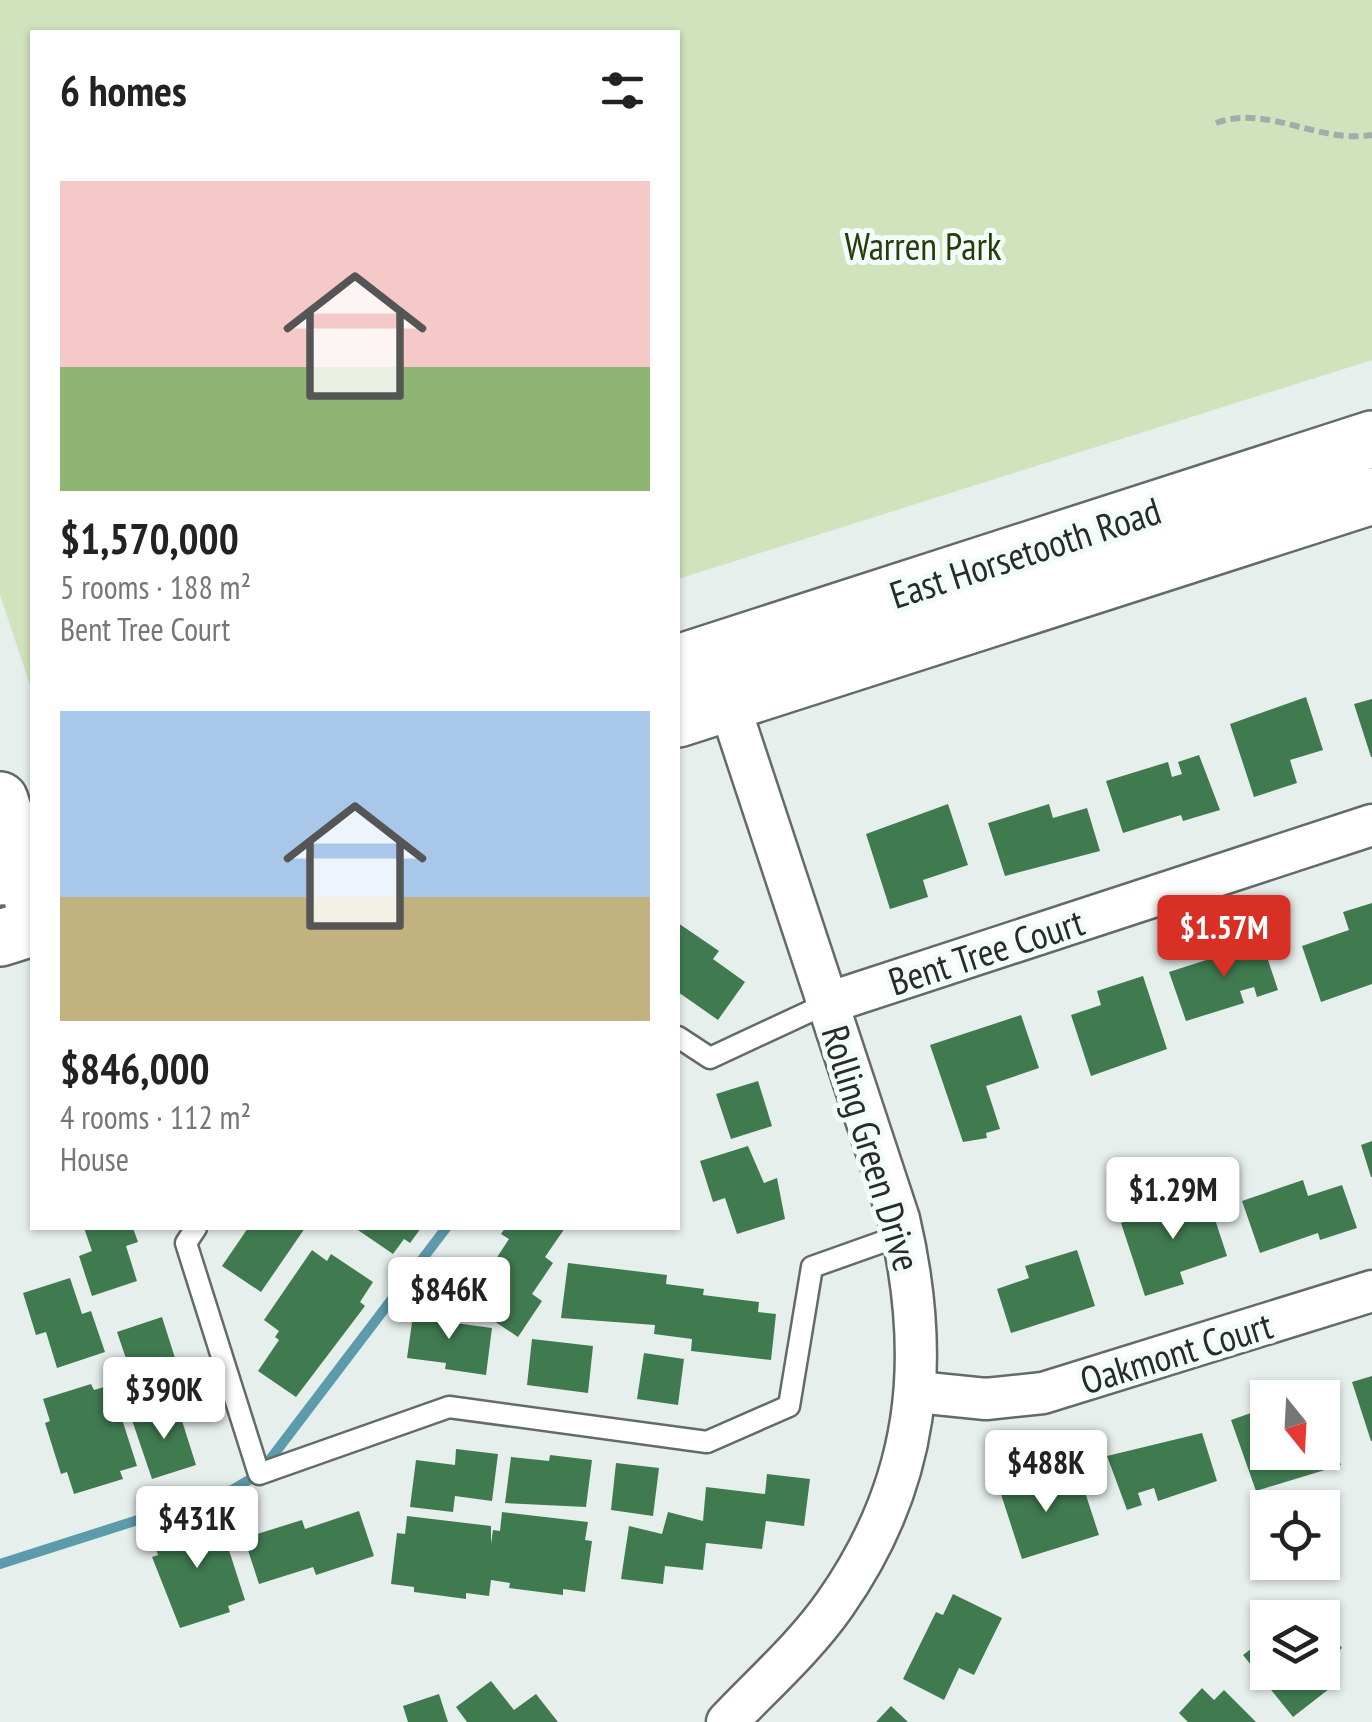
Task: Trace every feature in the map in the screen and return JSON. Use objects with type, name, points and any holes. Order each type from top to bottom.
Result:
[{"type":"main road","name":"East Horsetooth Road","points":[[680,716],[706,673],[1372,440]]},
{"type":"main road","name":"East Horsetooth Road","points":[[706,673],[1372,496]]},
{"type":"main road","points":[[0,800],[22,878]]},
{"type":"main road","points":[[0,938],[30,929]]},
{"type":"street","name":"Rolling Green Drive","points":[[706,673],[828,1003],[902,1235],[915,1298],[917,1392],[896,1486],[870,1548],[823,1619],[727,1722]]},
{"type":"street","name":"Bent Tree Court","points":[[828,1003],[1372,825]]},
{"type":"street","name":"Oakmont Court","points":[[917,1392],[986,1399],[1043,1393],[1372,1292]]},
{"type":"lane","points":[[680,1038],[710,1058],[828,1003]]},
{"type":"lane","points":[[195,1230],[186,1243],[259,1474],[449,1408],[707,1442],[789,1406],[812,1267],[902,1235]]},
{"type":"path","points":[[1216,123],[1258,116],[1316,134],[1372,135]]},
{"type":"green space","name":"Warren Park","points":[[0,0],[1372,0],[1372,360],[680,578],[680,30],[30,30],[30,685],[0,595]]},
{"type":"building","points":[[1306,697],[1323,750],[1290,760],[1297,783],[1254,797],[1230,724]]},
{"type":"building","points":[[1372,699],[1372,757],[1371,757],[1354,704]]},
{"type":"building","points":[[1199,755],[1220,810],[1183,821],[1181,815],[1123,833],[1106,781],[1168,762],[1172,777],[1182,774],[1178,762]]},
{"type":"building","points":[[948,804],[968,865],[923,880],[928,897],[890,909],[866,834]]},
{"type":"building","points":[[1049,804],[1053,818],[1087,808],[1100,851],[1005,876],[988,823]]},
{"type":"building","points":[[1372,903],[1372,984],[1321,1002],[1302,946],[1349,930],[1343,912]]},
{"type":"building","points":[[680,924],[719,951],[713,959],[745,982],[718,1020],[680,993]]},
{"type":"building","points":[[1260,936],[1278,990],[1257,997],[1254,987],[1240,991],[1244,1003],[1186,1021],[1169,972],[1225,954],[1223,949]]},
{"type":"building","points":[[1143,976],[1167,1049],[1091,1076],[1071,1015],[1101,1005],[1097,991]]},
{"type":"building","points":[[1021,1015],[1039,1068],[986,1086],[1000,1129],[986,1133],[987,1138],[963,1142],[930,1045]]},
{"type":"building","points":[[758,1081],[772,1126],[731,1139],[716,1094]]},
{"type":"building","points":[[1372,1141],[1372,1177],[1371,1177],[1361,1145]]},
{"type":"building","points":[[748,1146],[764,1183],[777,1178],[785,1219],[737,1234],[725,1198],[713,1202],[700,1161]]},
{"type":"building","points":[[1303,1180],[1308,1196],[1342,1185],[1357,1228],[1320,1240],[1318,1233],[1260,1253],[1242,1201]]},
{"type":"building","points":[[1206,1192],[1227,1256],[1180,1272],[1184,1284],[1145,1296],[1121,1223]]},
{"type":"building","points":[[85,1230],[134,1230],[138,1242],[126,1246],[137,1281],[92,1296],[79,1256],[92,1251]]},
{"type":"building","points":[[247,1230],[304,1230],[261,1292],[222,1266]]},
{"type":"building","points":[[358,1230],[420,1230],[410,1243],[404,1239],[393,1254]]},
{"type":"building","points":[[504,1230],[564,1230],[545,1257],[553,1263],[532,1294],[542,1301],[518,1337],[476,1309],[498,1278],[488,1271],[509,1239],[501,1234]]},
{"type":"building","points":[[312,1250],[327,1261],[331,1254],[373,1282],[360,1302],[365,1306],[296,1397],[258,1371],[279,1340],[275,1337],[279,1331],[264,1320]]},
{"type":"building","points":[[1077,1250],[1095,1306],[1011,1333],[997,1289],[1029,1278],[1025,1266]]},
{"type":"building","points":[[568,1263],[667,1275],[666,1284],[704,1289],[703,1295],[759,1302],[758,1312],[776,1314],[771,1360],[691,1351],[692,1339],[654,1334],[655,1325],[561,1318]]},
{"type":"building","points":[[70,1278],[82,1314],[91,1311],[105,1352],[57,1368],[46,1332],[36,1335],[23,1293]]},
{"type":"building","points":[[414,1308],[456,1314],[455,1323],[492,1328],[486,1375],[445,1369],[446,1363],[407,1358]]},
{"type":"building","points":[[162,1317],[181,1377],[137,1391],[117,1332]]},
{"type":"building","points":[[532,1339],[593,1346],[588,1393],[527,1385]]},
{"type":"building","points":[[644,1353],[684,1359],[678,1405],[637,1399]]},
{"type":"building","points":[[1372,1376],[1372,1441],[1371,1441],[1352,1382]]},
{"type":"building","points":[[91,1384],[94,1390],[111,1385],[137,1466],[120,1471],[123,1479],[74,1494],[67,1472],[61,1474],[45,1423],[50,1421],[43,1399]]},
{"type":"building","points":[[177,1405],[196,1465],[152,1479],[132,1420]]},
{"type":"building","points":[[1250,1413],[1250,1470],[1325,1470],[1256,1490],[1231,1420]]},
{"type":"building","points":[[1202,1433],[1217,1481],[1158,1501],[1154,1488],[1138,1493],[1142,1505],[1127,1510],[1107,1456]]},
{"type":"building","points":[[456,1449],[498,1454],[492,1501],[455,1496],[453,1512],[410,1507],[416,1460],[455,1465]]},
{"type":"building","points":[[550,1455],[592,1460],[586,1507],[505,1503],[511,1457],[549,1461]]},
{"type":"building","points":[[616,1463],[659,1468],[653,1516],[611,1510]]},
{"type":"building","points":[[1042,1471],[1049,1493],[1082,1483],[1099,1535],[1022,1559],[998,1485]]},
{"type":"building","points":[[767,1474],[810,1479],[804,1526],[766,1521],[762,1549],[706,1543],[703,1570],[665,1566],[663,1584],[621,1579],[629,1526],[662,1534],[668,1512],[703,1521],[706,1487],[765,1494]]},
{"type":"building","points":[[359,1511],[374,1556],[316,1575],[313,1567],[259,1584],[244,1538],[302,1520],[305,1529]]},
{"type":"building","points":[[502,1512],[588,1522],[585,1540],[592,1541],[585,1592],[563,1589],[563,1595],[509,1588],[510,1583],[491,1580],[489,1596],[466,1593],[466,1599],[414,1592],[414,1587],[391,1584],[397,1533],[405,1534],[407,1516],[491,1526],[491,1544],[493,1530],[500,1531]]},
{"type":"building","points":[[198,1518],[200,1525],[219,1519],[245,1600],[228,1606],[230,1612],[180,1628],[152,1557],[158,1555],[151,1533]]},
{"type":"building","points":[[953,1594],[1002,1618],[974,1675],[959,1668],[944,1700],[903,1679],[936,1612],[943,1615]]},
{"type":"building","points":[[491,1681],[514,1710],[536,1694],[558,1722],[467,1722],[456,1707]]},
{"type":"building","points":[[1202,1688],[1214,1700],[1224,1690],[1256,1722],[1188,1722],[1179,1713]]},
{"type":"building","points":[[1271,1690],[1328,1690],[1293,1717]]},
{"type":"building","points":[[439,1694],[448,1722],[408,1722],[403,1706]]},
{"type":"building","points":[[891,1706],[908,1722],[876,1722]]},
{"type":"waterway","points":[[0,1564],[232,1490],[259,1474],[444,1230]]}]
